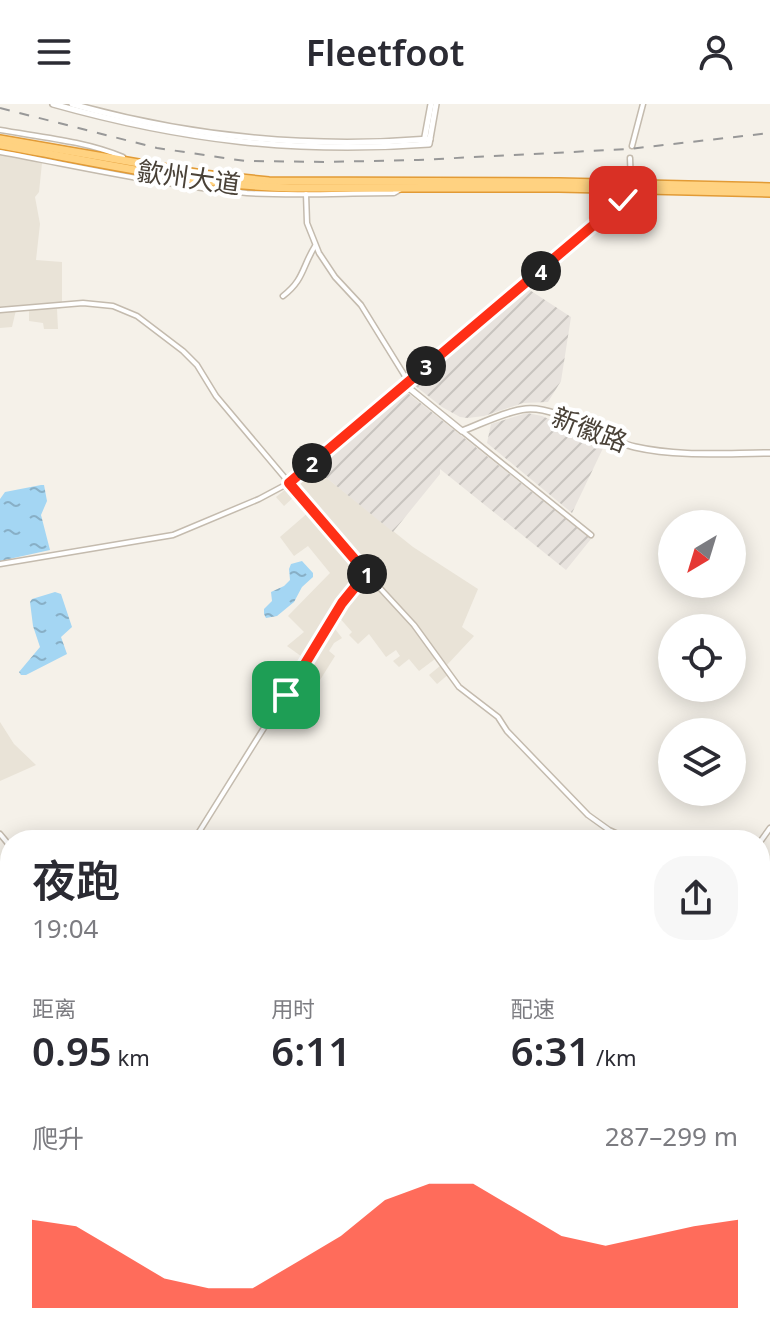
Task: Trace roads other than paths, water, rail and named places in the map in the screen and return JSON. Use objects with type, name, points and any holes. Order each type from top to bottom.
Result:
[{"type":"highway","name":"歙州大道","points":[[0,139],[202,174],[379,184]]},
{"type":"highway","name":"歙州大道","points":[[0,145],[201,180],[306,191],[379,184]]},
{"type":"highway","points":[[379,184],[404,187],[629,187]]},
{"type":"highway","points":[[379,184],[770,190]]},
{"type":"street","points":[[53,104],[149,128],[245,143],[331,148],[426,141]]},
{"type":"street","points":[[72,104],[162,126],[245,138],[331,143],[426,141]]},
{"type":"street","points":[[426,141],[434,104]]},
{"type":"street","points":[[632,146],[643,104]]},
{"type":"street","points":[[0,130],[111,152],[136,163]]},
{"type":"street","points":[[0,152],[154,180],[263,194],[306,191],[394,193],[404,187]]},
{"type":"street","points":[[0,564],[173,535],[289,483],[621,203],[629,187],[630,158]]},
{"type":"street","points":[[306,191],[307,223],[315,246],[335,277],[361,305],[406,382],[591,535]]},
{"type":"street","points":[[283,296],[297,286],[315,246]]},
{"type":"street","points":[[0,310],[91,303],[113,306],[137,316],[183,351],[216,396],[289,483],[414,625],[459,687],[498,717],[507,731],[588,815],[609,830]]},
{"type":"street","name":"新徽路","points":[[462,431],[521,410],[538,409],[614,441],[637,447],[680,453],[770,453]]},
{"type":"street","points":[[200,830],[342,603],[369,576]]},
{"type":"water","points":[[44,485],[47,501],[41,515],[50,550],[0,561],[0,499],[5,492]]},
{"type":"water","points":[[302,561],[313,577],[302,587],[294,602],[277,616],[266,618],[264,609],[272,601],[271,592],[290,580],[291,564]]},
{"type":"water","points":[[55,592],[61,594],[72,627],[61,637],[67,654],[21,675],[19,672],[40,647],[30,602]]},
{"type":"railway","points":[[0,108],[157,148],[245,161],[418,160],[629,149],[770,133]]}]
